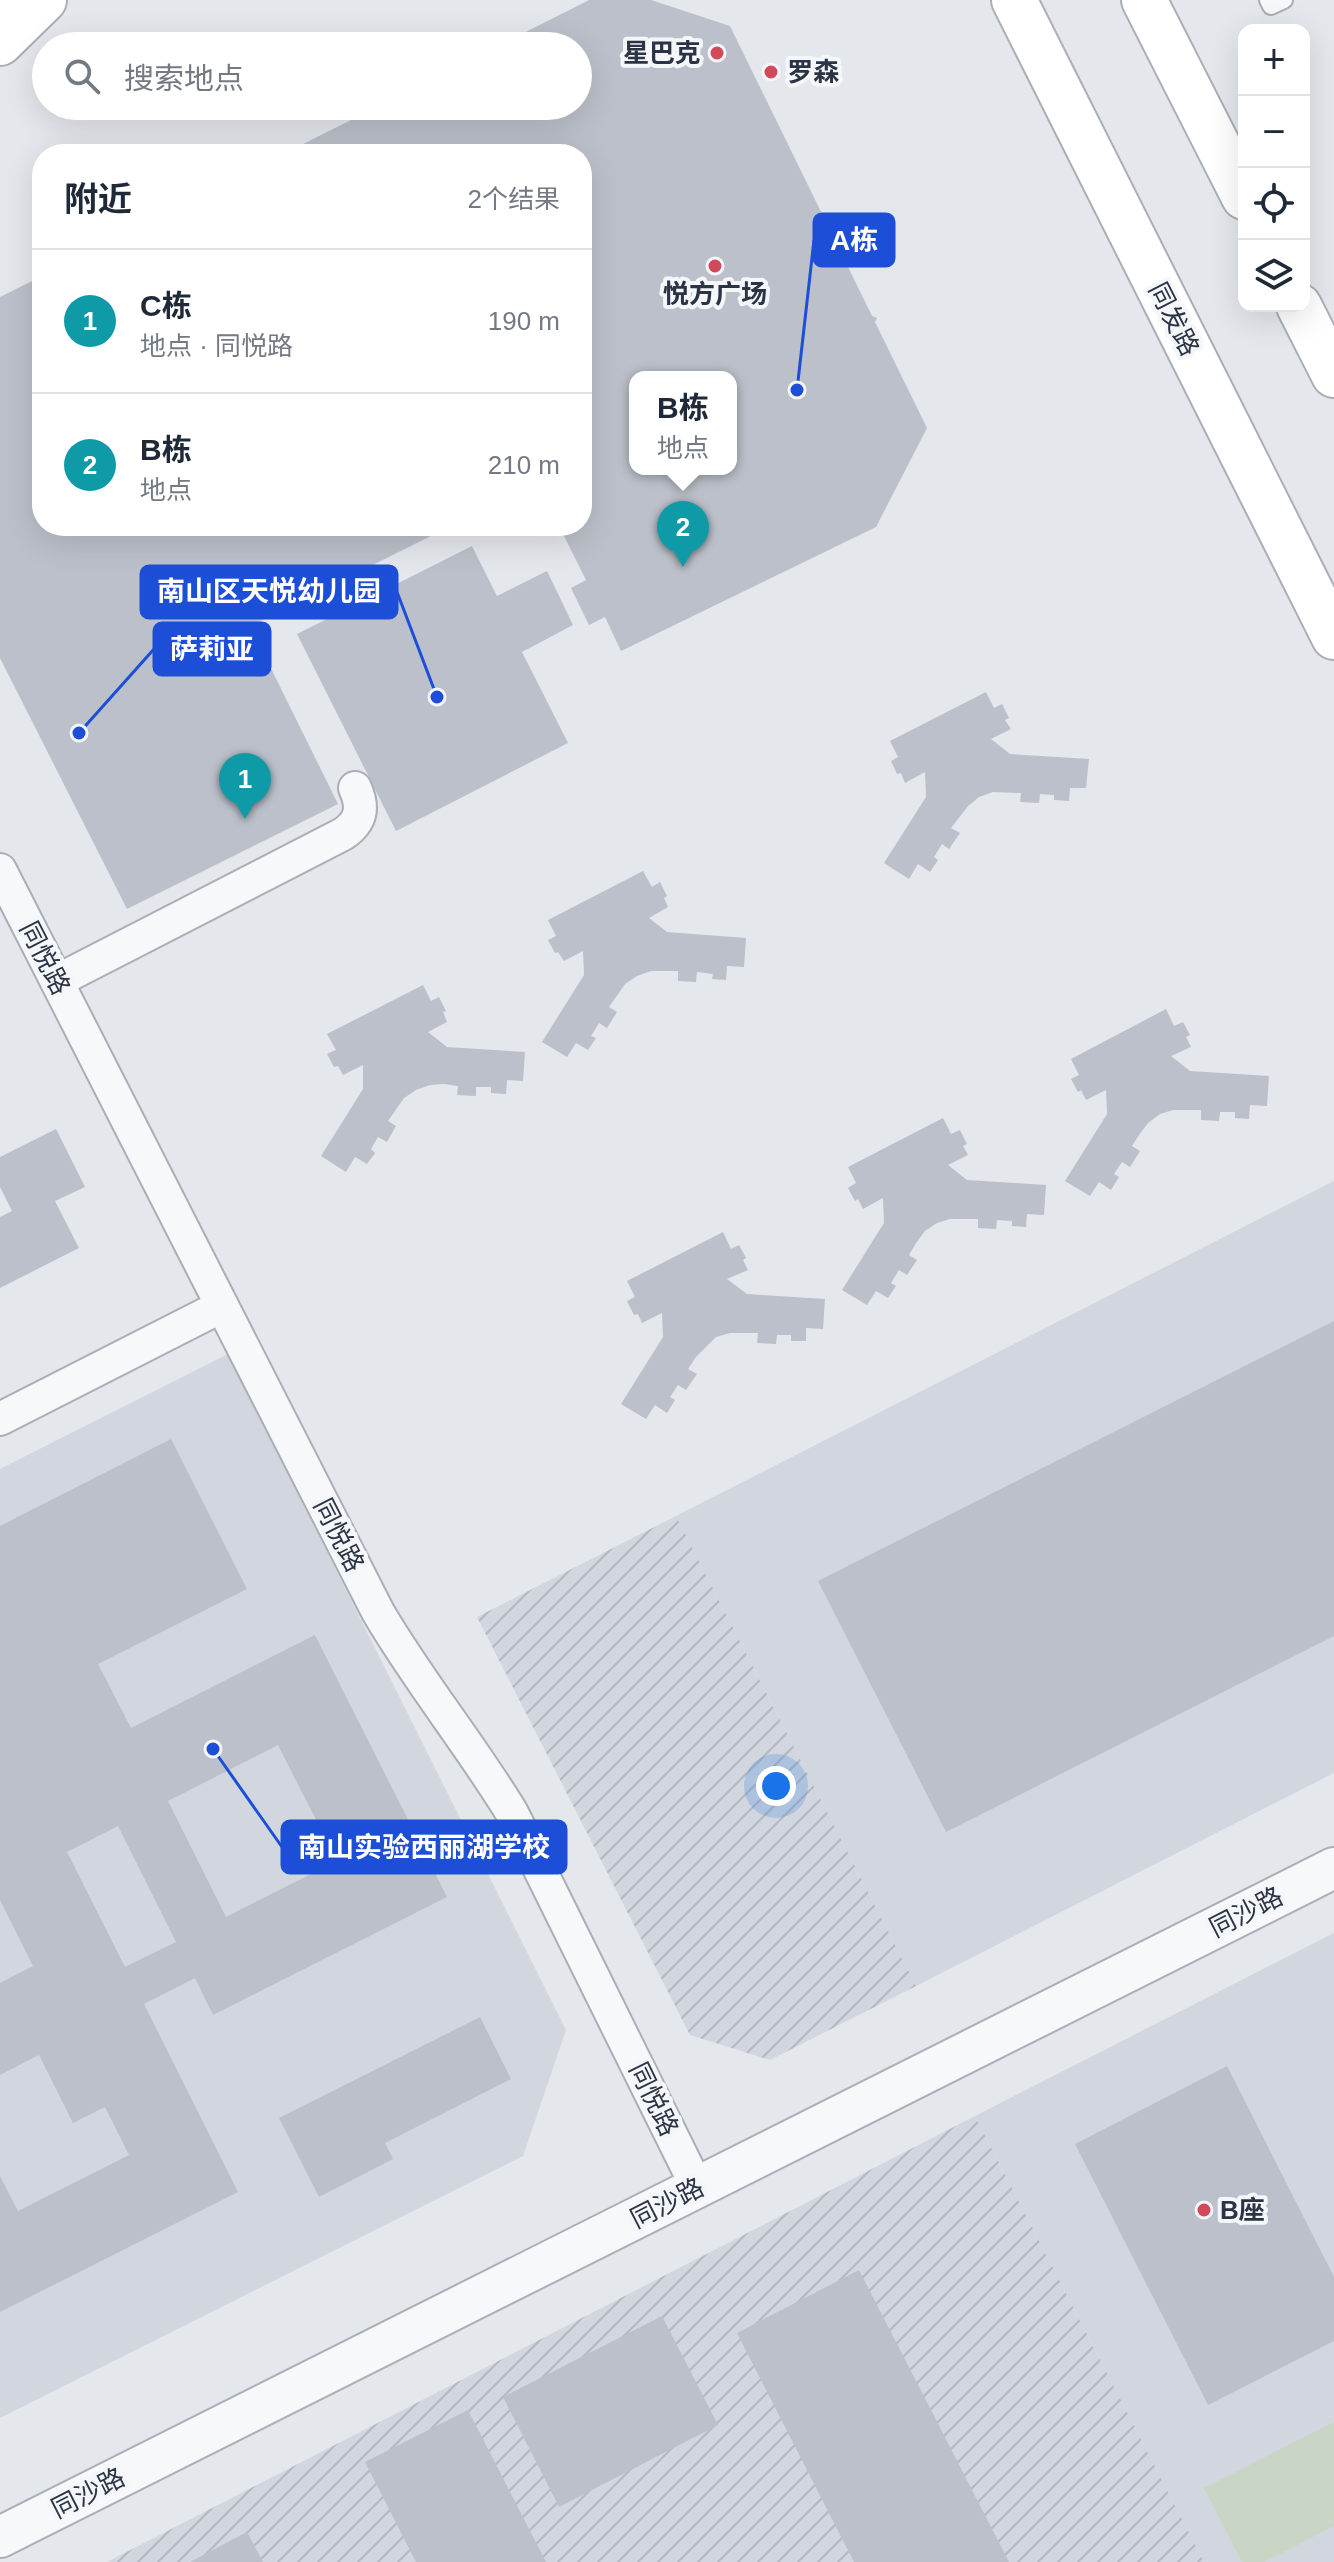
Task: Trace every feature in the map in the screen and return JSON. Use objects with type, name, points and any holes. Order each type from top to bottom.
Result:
[{"type":"main road","points":[[0,15],[23,0]]},
{"type":"main road","points":[[0,43],[44,0]]},
{"type":"main road","name":"同发路","points":[[1014,0],[1334,637]]},
{"type":"main road","points":[[1144,0],[1238,185]]},
{"type":"main road","points":[[1302,312],[1334,375]]},
{"type":"street","points":[[57,981],[343,834],[353,827],[362,807],[355,788]]},
{"type":"street","name":"同悦路","points":[[0,870],[385,1624],[512,1813],[697,2187]]},
{"type":"street","points":[[0,1419],[222,1306]]},
{"type":"street","name":"同沙路","points":[[0,2537],[1334,1868]]},
{"type":"shaded area","points":[[1334,1181],[1334,1773],[916,1986],[676,1516]]},
{"type":"shaded area","points":[[228,1354],[566,2030],[523,2156],[0,2418],[0,1469]]},
{"type":"shaded area","points":[[676,1516],[916,1986],[770,2060],[690,2035],[477,1617]]},
{"type":"shaded area","points":[[1334,1933],[1334,2562],[1204,2562],[975,2116]]},
{"type":"shaded area","points":[[975,2116],[1204,2562],[107,2562]]},
{"type":"green space","points":[[1334,2422],[1334,2526],[1264,2562],[1242,2562],[1204,2488]]},
{"type":"building","name":"悦方广场","points":[[589,0],[651,0],[730,26],[872,316],[877,318],[875,322],[927,428],[876,527],[621,651],[605,617],[589,625],[571,588],[586,580],[564,536],[592,536],[592,144],[303,144],[351,120],[592,120],[592,32],[526,32]]},
{"type":"building","points":[[32,281],[32,536],[431,536],[250,626],[338,804],[127,909],[0,658],[0,297]]},
{"type":"building","points":[[472,546],[497,596],[547,571],[573,625],[522,652],[568,743],[396,831],[297,634]]},
{"type":"building","points":[[986,692],[994,708],[1002,704],[1009,718],[1005,720],[1011,729],[991,739],[1010,754],[1089,759],[1086,788],[1070,788],[1069,801],[1054,800],[1054,795],[1040,794],[1039,803],[1020,802],[1021,793],[993,792],[979,797],[951,828],[960,833],[949,849],[942,844],[934,857],[938,860],[930,872],[918,864],[909,879],[884,863],[926,797],[925,772],[905,783],[891,761],[898,757],[890,741]]},
{"type":"building","points":[[643,871],[652,887],[660,882],[667,896],[664,898],[668,907],[649,918],[667,932],[746,938],[744,967],[727,966],[726,980],[712,979],[713,974],[697,972],[696,982],[678,981],[678,971],[651,971],[637,976],[625,984],[609,1007],[617,1012],[607,1028],[599,1023],[591,1036],[596,1038],[588,1050],[576,1043],[567,1057],[542,1042],[584,975],[583,951],[564,961],[548,940],[556,936],[548,920]]},
{"type":"building","points":[[423,985],[431,1001],[439,997],[446,1011],[443,1012],[447,1022],[428,1032],[447,1047],[525,1052],[523,1081],[507,1080],[506,1094],[491,1093],[491,1087],[476,1087],[476,1096],[457,1095],[458,1086],[444,1084],[416,1090],[404,1098],[388,1121],[396,1126],[387,1142],[378,1137],[371,1149],[375,1153],[367,1164],[355,1157],[346,1172],[321,1156],[363,1089],[363,1065],[343,1075],[327,1054],[336,1050],[327,1034]]},
{"type":"building","points":[[1166,1009],[1174,1026],[1183,1022],[1190,1035],[1186,1037],[1191,1047],[1171,1056],[1190,1071],[1269,1076],[1267,1106],[1250,1105],[1249,1119],[1235,1118],[1235,1112],[1220,1112],[1219,1121],[1201,1120],[1201,1110],[1173,1110],[1160,1114],[1139,1135],[1132,1146],[1140,1151],[1130,1167],[1122,1162],[1114,1174],[1119,1177],[1111,1190],[1099,1182],[1090,1196],[1065,1181],[1107,1114],[1106,1090],[1086,1100],[1071,1079],[1079,1075],[1071,1059]]},
{"type":"building","points":[[943,1118],[951,1134],[960,1130],[967,1144],[963,1146],[968,1155],[948,1165],[967,1180],[1046,1185],[1044,1215],[1027,1214],[1026,1227],[1012,1226],[1012,1221],[997,1220],[996,1229],[978,1228],[978,1219],[950,1219],[937,1223],[925,1231],[916,1243],[909,1255],[917,1260],[907,1275],[899,1270],[891,1283],[896,1286],[888,1298],[876,1291],[867,1305],[842,1290],[884,1223],[883,1198],[863,1209],[848,1188],[856,1183],[848,1167]]},
{"type":"building","points":[[56,1129],[85,1187],[55,1201],[79,1248],[0,1288],[0,1217],[12,1211],[0,1187],[0,1157]]},
{"type":"building","points":[[723,1232],[731,1249],[739,1245],[748,1270],[727,1279],[747,1294],[825,1299],[823,1329],[806,1328],[806,1341],[791,1341],[791,1335],[777,1335],[776,1344],[757,1343],[758,1333],[730,1333],[716,1337],[688,1369],[697,1374],[686,1390],[678,1385],[670,1397],[675,1400],[667,1413],[655,1405],[646,1419],[621,1404],[663,1337],[662,1313],[642,1323],[627,1301],[635,1297],[627,1281]]},
{"type":"building","points":[[1334,1321],[1334,1636],[946,1832],[818,1581]]},
{"type":"building","points":[[171,1439],[247,1589],[98,1664],[131,1728],[315,1635],[447,1897],[213,2015],[195,1978],[144,2004],[238,2192],[0,2312],[0,2176],[18,2211],[129,2155],[105,2107],[73,2123],[39,2055],[0,2075],[0,1983],[33,1966],[0,1900],[0,1526]],"holes":[[[278,1745],[337,1861],[226,1917],[168,1801]],[[118,1826],[176,1942],[125,1967],[67,1852]]]},
{"type":"building","points":[[480,2017],[511,2079],[385,2143],[393,2159],[319,2197],[279,2118]]},
{"type":"building","name":"B座","points":[[1227,2066],[1334,2277],[1334,2341],[1208,2405],[1075,2144]]},
{"type":"building","points":[[859,2270],[1009,2562],[854,2562],[737,2333]]},
{"type":"building","points":[[662,2316],[718,2425],[559,2507],[503,2397]]},
{"type":"building","points":[[468,2410],[546,2562],[416,2562],[365,2462]]},
{"type":"building","points":[[247,2532],[263,2562],[190,2562]]},
{"type":"place","name":"星巴克","points":[[717,53]]},
{"type":"place","name":"罗森","points":[[771,72]]},
{"type":"place","name":"悦方广场","points":[[715,266]]},
{"type":"place","name":"A栋","points":[[797,390]]},
{"type":"place","name":"B栋","points":[[683,567]]},
{"type":"place","name":"南山区天悦幼儿园","points":[[437,697]]},
{"type":"place","name":"萨莉亚","points":[[79,733]]},
{"type":"place","name":"C栋","points":[[245,819]]},
{"type":"place","name":"南山实验西丽湖学校","points":[[213,1749]]},
{"type":"place","name":"B座","points":[[1204,2210]]}]
